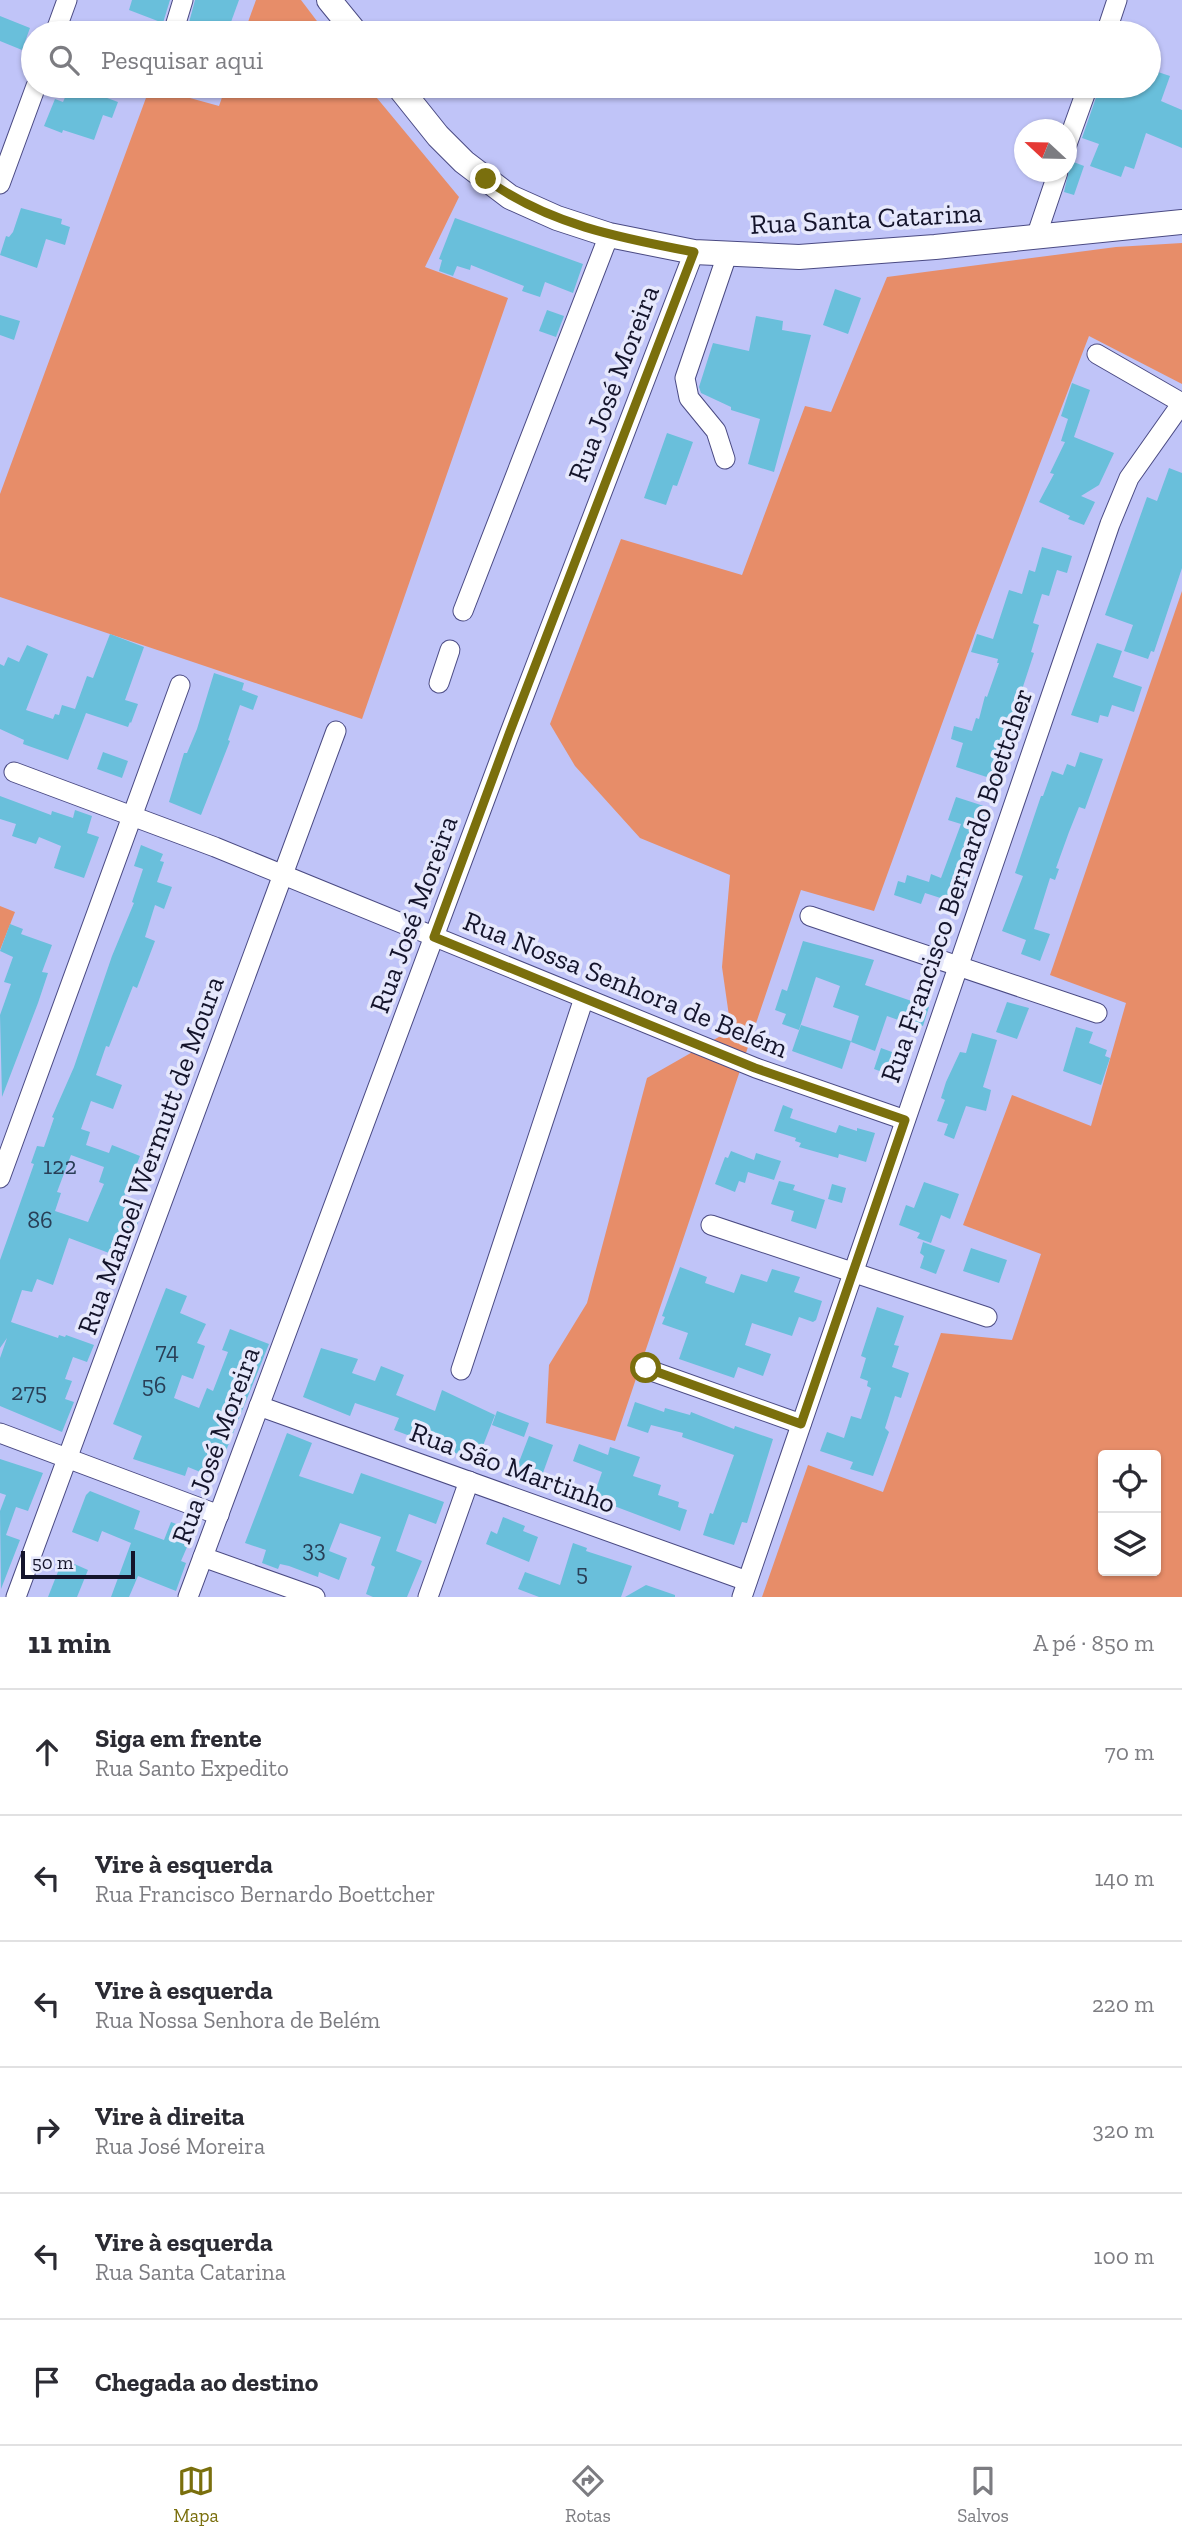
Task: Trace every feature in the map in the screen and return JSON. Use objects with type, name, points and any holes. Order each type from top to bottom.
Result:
[{"type":"main road","points":[[329,0],[346,21]]},
{"type":"main road","name":"Rua Santa Catarina","points":[[408,98],[438,136],[464,162],[510,197],[557,218],[609,235],[694,252],[799,257],[1182,222]]},
{"type":"street","points":[[59,21],[67,0]]},
{"type":"street","points":[[177,21],[183,0]]},
{"type":"street","points":[[1110,21],[1117,0]]},
{"type":"street","points":[[0,184],[32,98]]},
{"type":"street","points":[[1076,119],[1084,98]]},
{"type":"street","points":[[1036,237],[1055,182]]},
{"type":"street","points":[[463,611],[609,235]]},
{"type":"street","name":"Rua José Moreira","points":[[188,1597],[509,734],[694,252]]},
{"type":"street","points":[[725,459],[716,431],[689,398],[685,378],[727,255]]},
{"type":"street","points":[[1097,354],[1182,403]]},
{"type":"street","name":"Rua Francisco Bernardo Boettcher","points":[[744,1589],[1119,500],[1142,457],[1182,403]]},
{"type":"street","points":[[439,683],[450,650]]},
{"type":"street","points":[[0,1178],[180,685]]},
{"type":"street","name":"Rua Manoel Wermutt de Moura","points":[[16,1597],[336,731]]},
{"type":"street","name":"Rua Nossa Senhora de Belém","points":[[14,772],[283,875],[755,1068],[905,1120]]},
{"type":"street","points":[[810,916],[1097,1013]]},
{"type":"street","points":[[461,1370],[584,998]]},
{"type":"street","points":[[710,1225],[988,1317]]},
{"type":"street","points":[[646,1368],[801,1424]]},
{"type":"street","name":"Rua São Martinho","points":[[259,1406],[469,1481],[744,1589]]},
{"type":"street","points":[[0,1433],[219,1515]]},
{"type":"street","points":[[428,1597],[469,1481]]},
{"type":"street","points":[[203,1557],[315,1597]]},
{"type":"shaded area","points":[[256,0],[301,0],[317,21],[248,21]]},
{"type":"shaded area","points":[[146,98],[190,98],[219,106],[222,98],[377,98],[459,197],[425,267],[508,298],[362,719],[0,597],[0,494]]},
{"type":"shaded area","points":[[1182,243],[1182,384],[1089,336],[975,633],[874,911],[801,890],[615,1441],[546,1423],[549,1365],[587,1303],[647,1078],[731,1030],[722,967],[730,875],[640,838],[575,766],[550,724],[621,539],[742,575],[805,406],[831,412],[887,277],[1116,247]]},
{"type":"shaded area","points":[[1182,591],[1182,1597],[762,1597],[808,1465],[883,1492],[941,1333],[1012,1340],[1041,1254],[963,1225],[1012,1095],[1091,1126],[1126,1003],[1050,975]]},
{"type":"shaded area","points":[[0,906],[15,912],[0,950]]},
{"type":"building","points":[[132,0],[170,0],[164,21],[129,10]]},
{"type":"building","points":[[195,0],[239,0],[231,21],[189,21]]},
{"type":"building","points":[[0,16],[21,24],[21,50],[0,41]]},
{"type":"building","points":[[1161,73],[1170,76],[1161,101],[1182,110],[1182,148],[1146,133],[1134,169],[1125,166],[1121,177],[1090,166],[1099,144],[1082,138],[1096,98],[1161,98]]},
{"type":"building","points":[[65,98],[107,98],[118,102],[112,118],[103,115],[94,140],[44,126],[55,99],[63,102]]},
{"type":"building","points":[[1077,163],[1084,166],[1074,195],[1064,192],[1066,182],[1077,182]]},
{"type":"building","points":[[21,208],[62,219],[61,224],[70,227],[65,245],[46,239],[37,268],[0,255],[6,236],[9,237],[13,232]]},
{"type":"building","points":[[455,218],[583,264],[573,293],[545,282],[540,297],[522,291],[524,286],[471,265],[470,270],[457,266],[453,276],[439,271],[442,260],[439,259]]},
{"type":"building","points":[[835,289],[861,298],[848,334],[823,325]]},
{"type":"building","points":[[547,310],[564,316],[556,337],[539,331]]},
{"type":"building","points":[[0,315],[20,321],[14,340],[0,335]]},
{"type":"building","points":[[756,316],[783,321],[782,330],[811,335],[774,472],[748,464],[760,419],[731,410],[731,407],[701,393],[699,387],[713,343],[749,351]]},
{"type":"building","points":[[1072,383],[1090,390],[1074,437],[1114,453],[1099,485],[1081,496],[1095,502],[1084,525],[1039,502],[1054,474],[1050,473],[1065,442],[1061,441],[1068,419],[1061,416]]},
{"type":"building","points":[[667,433],[693,442],[677,486],[673,485],[666,505],[644,498]]},
{"type":"building","points":[[1169,468],[1182,473],[1182,568],[1154,652],[1151,651],[1148,659],[1124,651],[1133,625],[1105,615],[1147,497],[1157,501]]},
{"type":"building","points":[[1042,547],[1072,556],[1067,573],[1057,570],[1049,596],[1042,594],[1033,623],[1039,625],[1031,652],[1034,653],[1016,708],[1012,729],[1015,730],[999,781],[956,767],[963,743],[951,739],[954,726],[972,731],[999,663],[998,659],[971,652],[977,634],[993,639],[1009,590],[1022,594],[1029,570],[1035,572]]},
{"type":"building","points":[[110,634],[144,647],[125,700],[138,704],[128,727],[86,713],[68,760],[23,744],[24,740],[0,729],[0,664],[4,666],[8,657],[19,662],[27,645],[48,654],[26,710],[53,719],[55,714],[59,715],[62,705],[75,709],[87,676],[93,678]]},
{"type":"building","points":[[1097,643],[1122,651],[1113,677],[1142,687],[1134,712],[1112,705],[1108,717],[1100,715],[1098,723],[1071,715]]},
{"type":"building","points":[[214,673],[244,683],[242,690],[258,696],[253,710],[240,705],[228,740],[230,741],[201,815],[169,802],[184,753],[187,753],[197,729]]},
{"type":"building","points":[[103,752],[128,761],[122,778],[97,769]]},
{"type":"building","points":[[1080,752],[1103,759],[1085,809],[1079,807],[1069,832],[1056,868],[1059,869],[1055,880],[1050,878],[1034,929],[1050,934],[1040,961],[1021,954],[1026,940],[1002,931],[1023,876],[1015,873],[1041,796],[1052,771],[1063,775],[1067,764],[1075,767]]},
{"type":"building","points":[[0,796],[51,815],[52,811],[73,818],[75,810],[92,816],[87,833],[99,837],[84,878],[54,868],[61,846],[39,837],[36,844],[12,836],[16,824],[0,819]]},
{"type":"building","points":[[956,797],[987,807],[966,860],[972,862],[956,903],[925,893],[921,904],[894,895],[898,881],[905,883],[907,875],[929,882],[931,874],[941,878],[961,824],[948,820]]},
{"type":"building","points":[[141,845],[163,854],[160,861],[164,862],[157,882],[172,887],[164,909],[155,905],[145,937],[155,941],[137,988],[133,986],[109,1047],[106,1046],[96,1075],[122,1085],[113,1109],[91,1101],[81,1129],[90,1132],[86,1145],[109,1153],[112,1145],[140,1156],[122,1202],[143,1210],[133,1235],[124,1232],[117,1256],[69,1238],[53,1285],[37,1279],[32,1292],[22,1290],[11,1322],[58,1338],[59,1335],[66,1335],[94,1345],[87,1362],[73,1357],[65,1379],[72,1381],[65,1399],[74,1402],[62,1432],[0,1406],[0,1358],[7,1338],[0,1348],[0,1260],[34,1164],[31,1163],[37,1146],[44,1147],[54,1118],[52,1117],[74,1067],[112,956],[134,903],[132,902],[143,869],[134,866]],"holes":[[[71,1155],[104,1167],[99,1182],[104,1184],[88,1222],[55,1211],[61,1193],[57,1192]]]},
{"type":"building","points":[[10,924],[23,929],[21,934],[52,945],[42,972],[48,973],[2,1097],[0,1015],[11,984],[4,982],[13,957],[0,951]]},
{"type":"building","points":[[803,941],[874,960],[865,985],[929,1007],[923,1026],[918,1027],[887,1016],[875,1051],[851,1042],[859,1016],[833,1007],[840,986],[816,977],[799,1030],[782,1024],[786,1014],[775,1010],[782,989],[787,991]]},
{"type":"building","points":[[1007,1002],[1029,1008],[1017,1039],[996,1032]]},
{"type":"building","points":[[801,1025],[851,1041],[842,1069],[792,1051]]},
{"type":"building","points":[[1076,1027],[1093,1032],[1089,1043],[1107,1050],[1105,1056],[1110,1058],[1101,1085],[1063,1071]]},
{"type":"building","points":[[972,1033],[997,1040],[983,1087],[991,1090],[986,1111],[966,1106],[954,1139],[944,1135],[948,1124],[937,1121],[945,1100],[941,1098],[946,1082],[960,1052],[966,1053]]},
{"type":"building","points":[[881,1048],[903,1056],[896,1077],[874,1069]]},
{"type":"building","points":[[783,1105],[793,1109],[790,1118],[836,1133],[839,1125],[875,1133],[866,1162],[839,1154],[838,1158],[799,1147],[801,1143],[795,1141],[796,1138],[774,1131]]},
{"type":"building","points":[[731,1151],[754,1160],[756,1153],[781,1161],[774,1180],[748,1172],[745,1183],[739,1181],[735,1192],[715,1184],[725,1157],[728,1158]]},
{"type":"building","points":[[779,1181],[795,1185],[793,1190],[825,1200],[816,1229],[791,1221],[794,1211],[771,1204]]},
{"type":"building","points":[[924,1182],[959,1194],[950,1219],[941,1215],[931,1243],[917,1238],[920,1233],[899,1225],[906,1205],[914,1208]]},
{"type":"building","points":[[832,1184],[846,1188],[842,1203],[828,1199]]},
{"type":"building","points":[[923,1242],[945,1250],[936,1274],[920,1268],[924,1256],[920,1253]]},
{"type":"building","points":[[971,1248],[1007,1260],[999,1283],[963,1271]]},
{"type":"building","points":[[680,1267],[707,1277],[705,1283],[734,1293],[741,1274],[767,1282],[772,1269],[800,1277],[794,1292],[822,1301],[816,1320],[813,1322],[799,1317],[792,1336],[752,1323],[745,1345],[771,1354],[763,1376],[738,1367],[734,1378],[679,1359],[688,1333],[662,1324],[665,1317],[662,1316]]},
{"type":"building","points":[[166,1288],[187,1296],[180,1313],[206,1324],[197,1343],[205,1346],[193,1379],[182,1375],[174,1398],[199,1408],[207,1388],[213,1391],[228,1352],[222,1350],[230,1329],[269,1344],[215,1478],[188,1467],[185,1476],[133,1459],[142,1436],[113,1424]]},
{"type":"building","points":[[877,1307],[904,1316],[894,1345],[899,1346],[892,1367],[909,1373],[901,1398],[895,1396],[885,1428],[889,1432],[873,1476],[850,1469],[853,1462],[820,1451],[827,1432],[844,1438],[851,1416],[861,1419],[871,1388],[867,1386],[868,1381],[860,1378],[866,1358],[861,1356]]},
{"type":"building","points":[[321,1348],[358,1359],[352,1373],[375,1381],[381,1366],[404,1375],[396,1395],[435,1411],[442,1390],[495,1415],[477,1461],[394,1430],[399,1418],[355,1403],[350,1416],[303,1397]]},
{"type":"building","points":[[635,1402],[664,1412],[665,1408],[690,1415],[691,1412],[734,1429],[735,1426],[773,1439],[747,1523],[742,1522],[734,1545],[703,1535],[734,1455],[682,1437],[683,1433],[651,1425],[648,1433],[627,1426]]},
{"type":"building","points":[[497,1411],[529,1423],[524,1437],[492,1425]]},
{"type":"building","points":[[287,1433],[312,1443],[299,1476],[353,1494],[361,1473],[444,1502],[436,1524],[409,1514],[396,1551],[422,1561],[407,1597],[373,1597],[366,1594],[375,1567],[371,1565],[381,1537],[340,1523],[329,1551],[347,1558],[339,1580],[319,1572],[318,1577],[289,1566],[280,1564],[278,1569],[262,1563],[266,1550],[245,1543]]},
{"type":"building","points":[[529,1436],[553,1445],[539,1484],[514,1475]]},
{"type":"building","points":[[579,1444],[608,1455],[610,1447],[640,1457],[633,1476],[661,1485],[658,1495],[679,1502],[678,1507],[687,1510],[680,1531],[593,1498],[602,1472],[573,1461]]},
{"type":"building","points":[[0,1459],[43,1473],[28,1511],[16,1507],[6,1535],[20,1540],[1,1589],[0,1511],[6,1495],[0,1493]]},
{"type":"building","points":[[90,1491],[140,1511],[134,1529],[164,1540],[171,1522],[194,1531],[181,1561],[186,1563],[176,1591],[138,1576],[129,1597],[111,1597],[131,1543],[102,1531],[98,1542],[72,1532]]},
{"type":"building","points":[[503,1517],[525,1526],[523,1531],[538,1537],[529,1562],[486,1544],[491,1531],[497,1534]]},
{"type":"building","points":[[573,1543],[587,1548],[586,1551],[632,1566],[621,1597],[539,1597],[518,1589],[525,1572],[560,1585]]},
{"type":"building","points":[[63,1559],[88,1570],[77,1597],[48,1597]]},
{"type":"building","points":[[646,1585],[675,1595],[675,1597],[625,1597]]},
{"type":"route","points":[[486,179],[510,197],[557,218],[609,235],[694,252],[434,937],[755,1068],[905,1120],[801,1424],[646,1368]]}]
